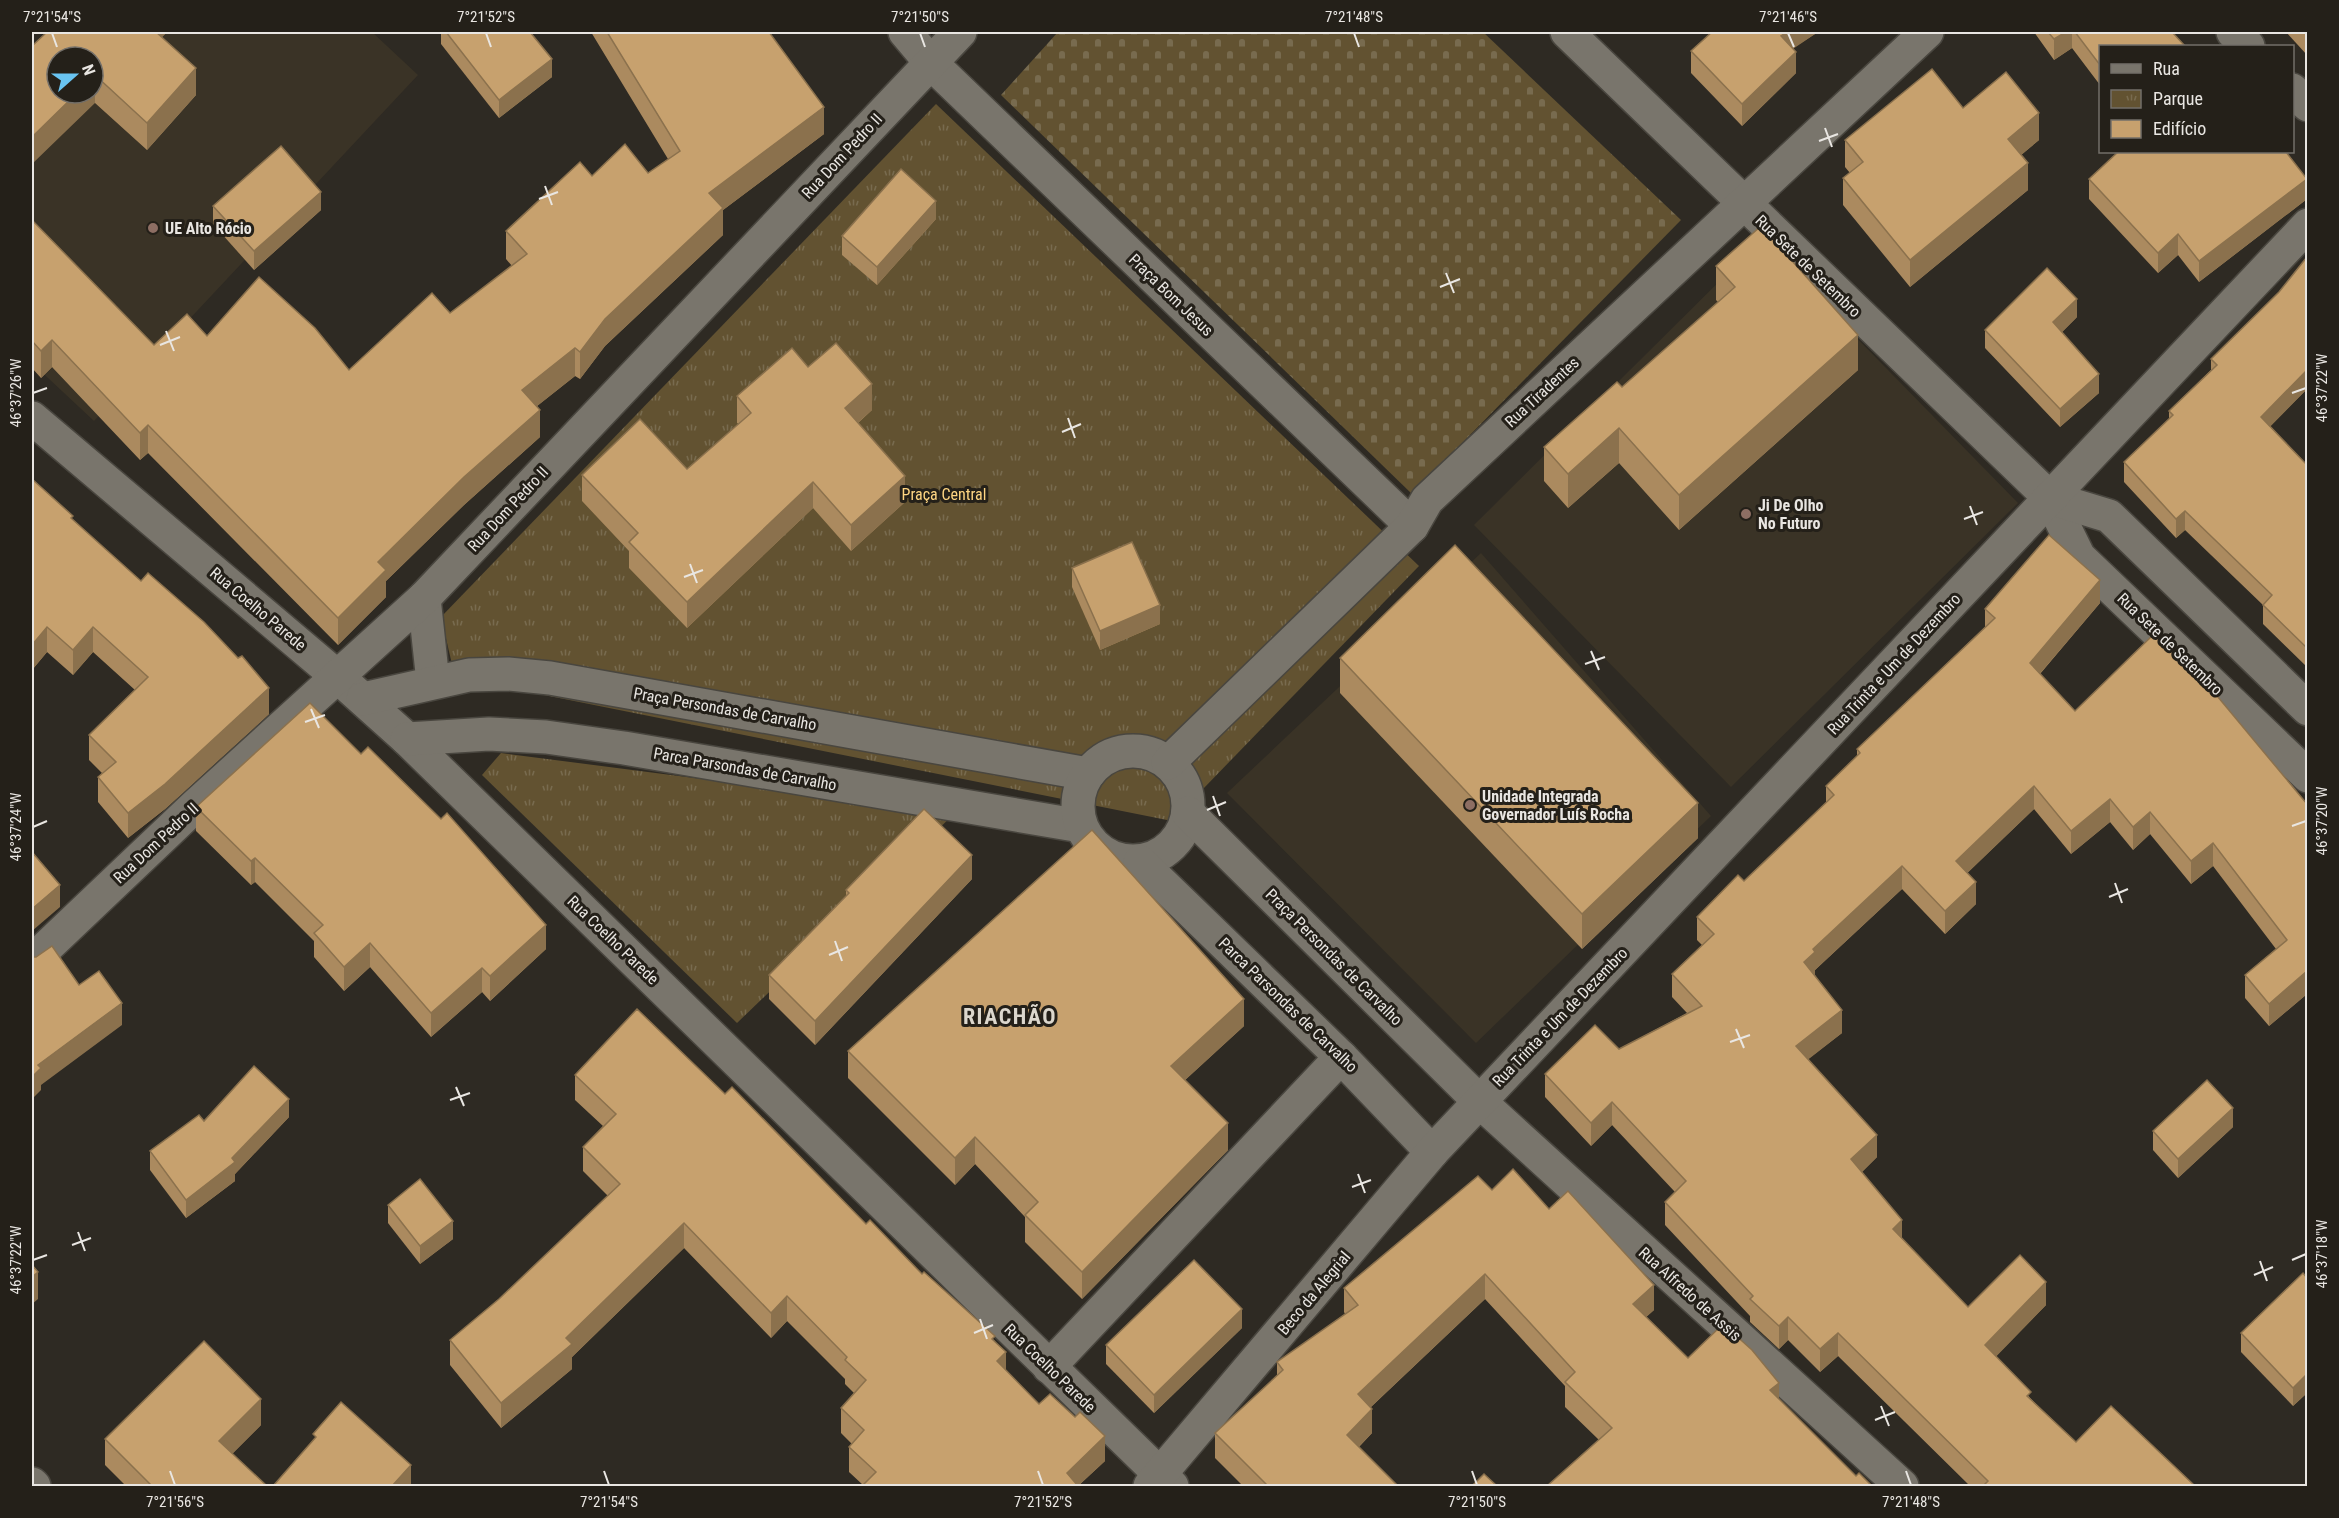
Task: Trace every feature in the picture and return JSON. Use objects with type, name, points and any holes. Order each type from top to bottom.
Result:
[{"type":"street","name":"Praça Bom Jesus","points":[[905,32],[931,63],[1412,526]]},
{"type":"street","name":"Rua Dom Pedro II","points":[[32,961],[195,806],[339,678],[423,598],[960,32]]},
{"type":"street","name":"Rua Sete de Setembro","points":[[1568,32],[2050,498],[2079,557],[2307,776]]},
{"type":"street","name":"Rua Tiradentes","points":[[1168,763],[1412,526],[1427,500],[1927,32]]},
{"type":"street","points":[[2233,32],[2247,45]]},
{"type":"street","points":[[2294,92],[2307,105]]},
{"type":"street","name":"Rua Trinta e Um de Dezembro","points":[[1479,1101],[2307,225]]},
{"type":"street","name":"Rua Coelho Parede","points":[[32,418],[339,678],[407,739],[1049,1367],[1161,1483]]},
{"type":"street","name":"Rua Sete de Setembro","points":[[2050,498],[2109,516],[2307,709]]},
{"type":"street","points":[[423,598],[433,682]]},
{"type":"street","name":"Praça Persondas de Carvalho","points":[[363,699],[469,675],[508,674],[550,678],[1088,774]]},
{"type":"street","name":"Parca Parsondas de Carvalho","points":[[407,739],[489,734],[546,737],[624,748],[1082,826]]},
{"type":"street","points":[[1134,751],[1168,763],[1180,778],[1187,794],[1188,813],[1183,830],[1172,845],[1158,856],[1140,862],[1122,860],[1105,854],[1091,842],[1082,826],[1078,809],[1080,791],[1088,774],[1100,761],[1117,753],[1134,751]]},
{"type":"street","name":"Praça Persondas de Carvalho","points":[[1188,813],[1479,1101]]},
{"type":"street","name":"Parca Parsondas de Carvalho","points":[[1140,862],[1341,1057],[1432,1152]]},
{"type":"street","points":[[1049,1367],[1341,1057]]},
{"type":"street","name":"Beco da Alegrial","points":[[1161,1483],[1432,1152],[1479,1101]]},
{"type":"street","name":"Rua Alfredo de Assis","points":[[1479,1101],[1902,1486]]},
{"type":"shaded area","name":"UE Alto Rócio","points":[[59,32],[372,32],[418,75],[94,421],[32,363],[32,61],[45,47],[45,105],[105,105],[105,45],[47,45]]},
{"type":"shaded area","name":"Ji De Olho No Futuro","points":[[1761,240],[2018,503],[1731,787],[1474,525]]},
{"type":"shaded area","name":"Unidade Integrada Governador Luís Rocha","points":[[1481,553],[1711,816],[1476,1043],[1227,793]]},
{"type":"green space","points":[[1058,32],[1483,32],[1681,220],[1412,494],[1001,95]]},
{"type":"green space","name":"Praça Central","points":[[936,104],[1419,566],[1172,821],[455,677],[441,617]]},
{"type":"green space","points":[[501,753],[956,812],[737,1023],[482,775]]},
{"type":"building","points":[[47,32],[156,32],[196,68],[147,123],[105,84],[105,45],[45,45],[45,105],[65,105],[32,137],[32,46]]},
{"type":"building","points":[[446,32],[530,32],[552,59],[499,100]]},
{"type":"building","points":[[607,32],[769,32],[824,107],[709,193],[723,208],[605,319],[580,352],[575,348],[522,390],[540,410],[464,477],[378,562],[386,570],[338,618],[148,425],[140,433],[52,340],[41,351],[32,341],[32,220],[154,345],[187,314],[207,336],[259,277],[315,328],[349,370],[432,293],[450,313],[527,254],[506,231],[580,162],[592,176],[625,144],[648,173],[680,151]]},
{"type":"building","points":[[1712,32],[1787,32],[1781,36],[1796,52],[1742,104],[1691,51]]},
{"type":"building","points":[[2048,32],[2066,32],[2054,39]]},
{"type":"building","points":[[2075,32],[2172,32],[2184,45],[2099,45],[2099,64]]},
{"type":"building","points":[[1932,69],[1963,108],[2006,72],[2039,113],[2008,139],[2028,163],[1910,260],[1843,178],[1863,162],[1845,140]]},
{"type":"building","points":[[281,146],[321,192],[254,251],[213,206]]},
{"type":"building","points":[[2117,153],[2287,153],[2307,179],[2199,261],[2178,234],[2158,253],[2089,179]]},
{"type":"building","points":[[901,169],[936,201],[877,267],[842,236]]},
{"type":"building","points":[[1761,226],[1858,335],[1679,495],[1619,428],[1568,474],[1544,447],[1617,382],[1622,387],[1735,287],[1716,266]]},
{"type":"building","points":[[2307,257],[2307,370],[2261,417],[2307,465],[2307,648],[2263,605],[2272,595],[2185,511],[2176,519],[2124,462],[2173,415],[2169,411],[2217,365],[2211,359],[2279,292]]},
{"type":"building","points":[[2047,268],[2077,299],[2053,322],[2099,374],[2060,409],[1985,330]]},
{"type":"building","points":[[836,343],[872,384],[845,408],[905,476],[851,525],[813,482],[687,602],[629,542],[638,533],[582,475],[640,419],[687,469],[751,413],[737,396],[792,348],[808,367]]},
{"type":"building","points":[[32,479],[73,516],[71,518],[141,581],[148,573],[204,622],[238,658],[242,656],[269,688],[165,784],[128,813],[98,777],[116,762],[89,735],[148,677],[93,627],[73,650],[47,627],[32,645]]},
{"type":"building","points":[[2049,535],[2100,580],[2030,663],[2075,711],[2155,633],[2203,679],[2307,804],[2307,971],[2269,1004],[2245,975],[2287,940],[2213,843],[2191,861],[2150,812],[2133,827],[2110,799],[2071,831],[2034,786],[1956,861],[1976,882],[1945,911],[1902,866],[1813,949],[1815,952],[1804,962],[1842,1010],[1796,1046],[1877,1135],[1851,1159],[1902,1220],[1893,1229],[1968,1307],[2020,1255],[2046,1282],[1985,1345],[2031,1392],[2027,1396],[2076,1442],[2111,1406],[2195,1486],[1983,1486],[1988,1481],[1838,1333],[1820,1349],[1788,1317],[1779,1326],[1750,1299],[1753,1296],[1665,1202],[1686,1181],[1612,1102],[1591,1123],[1545,1074],[1595,1025],[1619,1049],[1702,1006],[1672,974],[1714,934],[1697,917],[1738,875],[1744,881],[1834,795],[1826,786],[1860,753],[1857,749],[1995,618],[1985,609]]},
{"type":"building","points":[[1132,542],[1160,605],[1100,631],[1072,568]]},
{"type":"building","points":[[1455,545],[1698,803],[1582,914],[1340,658]]},
{"type":"building","points":[[310,703],[361,754],[368,747],[441,819],[447,813],[546,925],[490,976],[482,968],[431,1013],[370,943],[344,967],[314,933],[323,925],[255,858],[251,861],[196,807]]},
{"type":"building","points":[[924,809],[972,855],[815,1021],[769,975],[849,893],[846,890]]},
{"type":"building","points":[[1092,830],[1244,999],[1171,1066],[1228,1123],[1082,1272],[1025,1215],[1038,1202],[975,1137],[955,1158],[848,1051]]},
{"type":"building","points":[[32,852],[60,885],[32,909]]},
{"type":"building","points":[[52,946],[79,985],[99,971],[122,1003],[38,1065],[41,1068],[32,1077],[32,957],[36,957]]},
{"type":"building","points":[[637,1009],[725,1094],[732,1087],[866,1224],[870,1220],[922,1274],[924,1272],[995,1336],[992,1339],[1006,1352],[997,1361],[1039,1404],[1050,1394],[1075,1417],[1080,1412],[1105,1436],[1067,1473],[1078,1486],[862,1486],[876,1472],[849,1447],[864,1430],[841,1408],[866,1380],[845,1360],[847,1357],[787,1296],[771,1313],[684,1223],[566,1338],[572,1344],[501,1403],[450,1340],[499,1299],[620,1184],[583,1147],[616,1114],[575,1075]]},
{"type":"building","points":[[254,1066],[289,1099],[232,1158],[235,1162],[186,1200],[150,1151],[199,1115],[204,1121]]},
{"type":"building","points":[[2207,1080],[2233,1108],[2178,1159],[2153,1131]]},
{"type":"building","points":[[1513,1169],[1549,1209],[1568,1191],[1654,1285],[1633,1304],[1688,1358],[1723,1324],[1752,1350],[1779,1383],[1770,1390],[1856,1476],[1859,1473],[1872,1486],[1547,1486],[1612,1428],[1565,1382],[1575,1372],[1485,1274],[1358,1394],[1372,1409],[1347,1435],[1398,1486],[1268,1486],[1215,1433],[1283,1370],[1277,1362],[1358,1305],[1344,1288],[1478,1176],[1492,1190]]},
{"type":"building","points":[[420,1179],[453,1221],[420,1246],[388,1205]]},
{"type":"building","points":[[1194,1260],[1242,1309],[1154,1395],[1106,1345]]},
{"type":"building","points":[[32,1265],[38,1272],[32,1277]]},
{"type":"building","points":[[2303,1273],[2307,1278],[2307,1374],[2293,1388],[2241,1333]]},
{"type":"building","points":[[204,1341],[261,1399],[219,1441],[267,1486],[152,1486],[105,1439]]},
{"type":"building","points":[[341,1402],[411,1465],[392,1486],[273,1486],[316,1437],[313,1434]]},
{"type":"building","points":[[1484,1474],[1497,1486],[1472,1486]]},
{"type":"place","name":"UE Alto Rócio","points":[[153,228]]},
{"type":"place","name":"Ji De Olho No Futuro","points":[[1746,514]]},
{"type":"place","name":"Unidade Integrada Governador Luís Rocha","points":[[1470,805]]},
{"type":"district","name":"RIACHÃO","points":[[1010,1016]]}]
